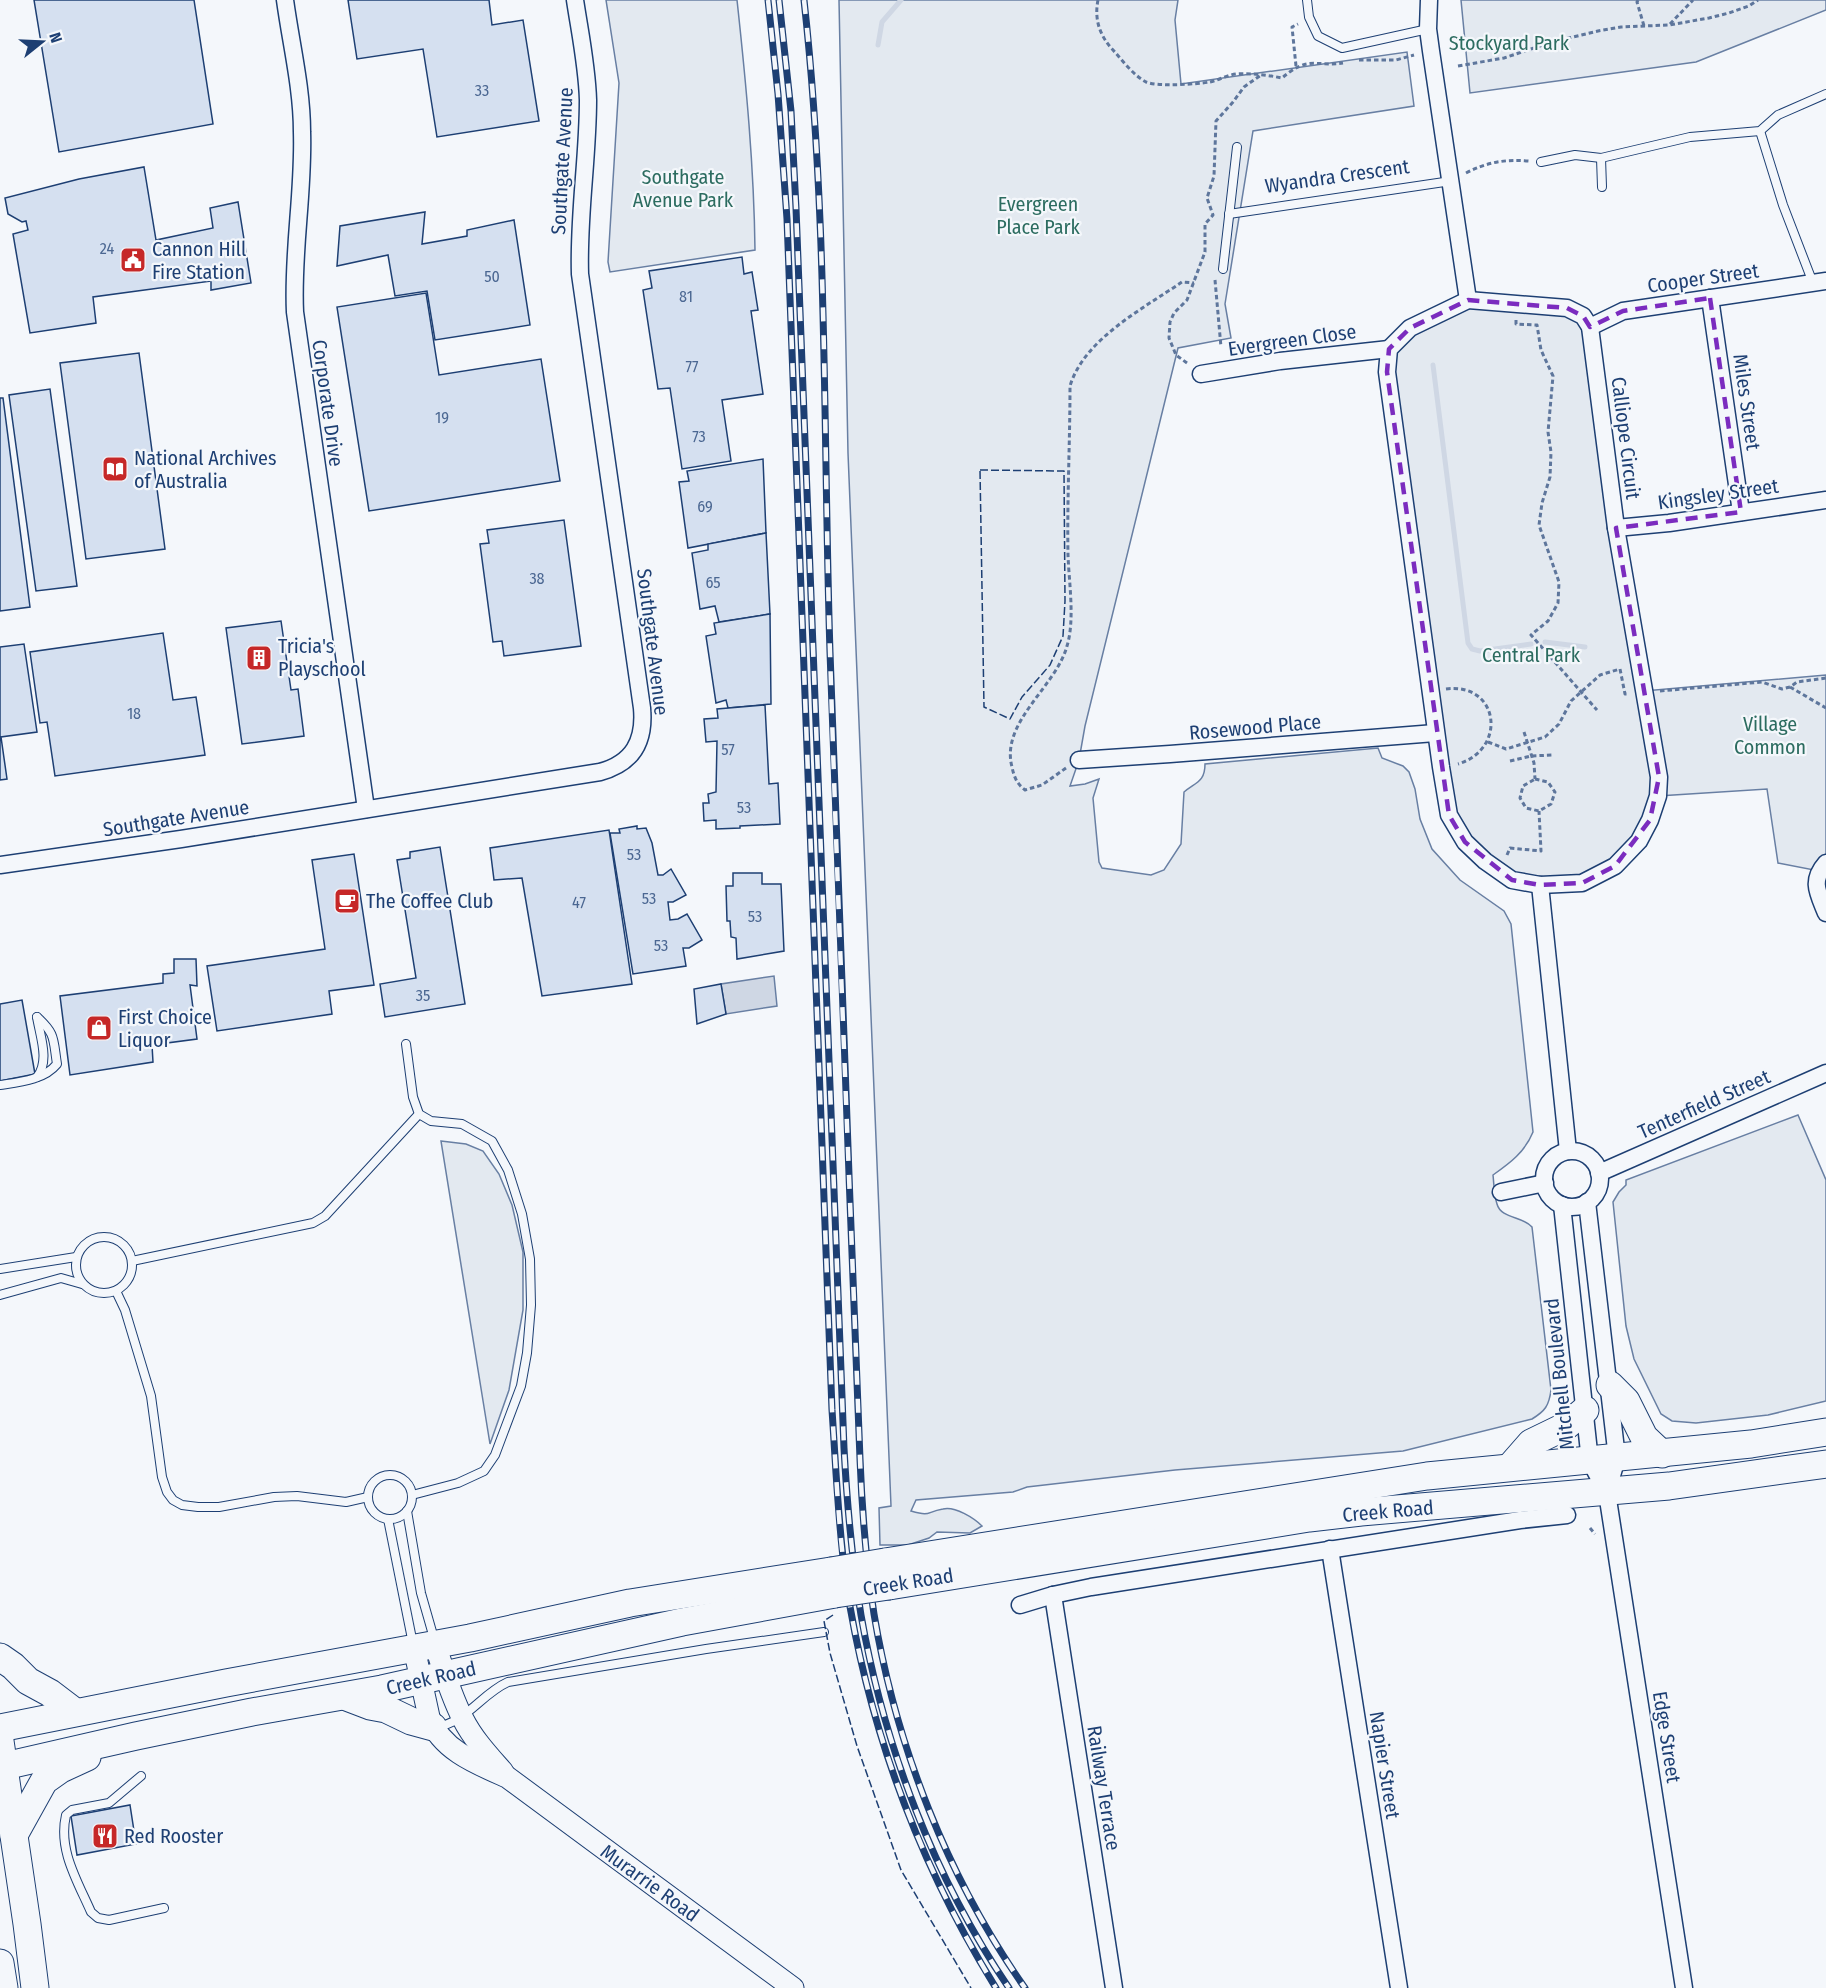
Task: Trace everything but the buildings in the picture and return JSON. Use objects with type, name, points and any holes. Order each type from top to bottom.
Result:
[{"type":"main road","points":[[1610,1385],[1626,1401],[1644,1437],[1662,1454]]},
{"type":"main road","points":[[1510,1467],[1531,1443],[1566,1426],[1585,1410]]},
{"type":"main road","name":"Creek Road","points":[[887,1574],[1427,1476],[1662,1454],[1751,1444],[1826,1432]]},
{"type":"main road","name":"Creek Road","points":[[0,1728],[425,1646],[630,1603],[833,1582],[1309,1518],[1700,1483],[1826,1464]]},
{"type":"main road","name":"Creek Road","points":[[1,1758],[113,1740],[433,1677],[693,1620],[833,1582]]},
{"type":"main road","points":[[0,1657],[28,1681],[75,1712]]},
{"type":"main road","points":[[343,1696],[433,1727]]},
{"type":"main road","points":[[14,1834],[44,1781],[61,1769],[83,1760],[113,1740]]},
{"type":"main road","points":[[1,1758],[35,1988]]},
{"type":"main road","points":[[0,1963],[4,1988]]},
{"type":"street","name":"Corporate Drive","points":[[285,0],[303,135],[294,276],[295,312],[366,809]]},
{"type":"street","name":"Southgate Avenue","points":[[0,865],[169,841],[600,772],[616,767],[630,756],[639,743],[642,734],[642,708],[580,274],[579,242],[588,99],[586,68],[575,0]]},
{"type":"street","points":[[1430,0],[1428,29],[1468,300]]},
{"type":"street","name":"Cooper Street","points":[[1590,327],[1623,310],[1819,282]]},
{"type":"street","name":"Miles Street","points":[[1710,298],[1742,512]]},
{"type":"street","points":[[1389,349],[1410,328],[1468,300],[1567,308],[1583,316],[1590,327]]},
{"type":"street","name":"Calliope Circuit","points":[[1389,349],[1387,372],[1429,691],[1449,815],[1465,842],[1485,861],[1512,880],[1540,885],[1582,883],[1615,866],[1639,841],[1650,820],[1658,796],[1659,777],[1616,528],[1590,327]]},
{"type":"street","name":"Evergreen Close","points":[[1201,374],[1280,361],[1389,349]]},
{"type":"street","name":"Kingsley Street","points":[[1616,528],[1669,523],[1826,500]]},
{"type":"street","name":"Rosewood Place","points":[[1078,760],[1435,733]]},
{"type":"street","points":[[1826,863],[1819,871],[1816,888],[1826,913]]},
{"type":"street","points":[[1540,885],[1568,1151]]},
{"type":"street","name":"Tenterfield Street","points":[[1599,1173],[1826,1073]]},
{"type":"street","points":[[1568,1151],[1584,1154],[1596,1165],[1599,1173],[1598,1190],[1587,1202],[1579,1206],[1562,1205],[1550,1196],[1545,1183],[1545,1174],[1552,1159],[1568,1151]]},
{"type":"street","points":[[1501,1192],[1545,1183]]},
{"type":"street","points":[[1587,1202],[1617,1458],[1607,1492]]},
{"type":"street","name":"Mitchell Boulevard","points":[[1562,1205],[1590,1461],[1607,1492]]},
{"type":"street","name":"Edge Street","points":[[1607,1492],[1684,1988]]},
{"type":"street","name":"Creek Road","points":[[1020,1605],[1091,1587],[1520,1520],[1567,1515]]},
{"type":"street","name":"Napier Street","points":[[1330,1549],[1399,1988]]},
{"type":"street","name":"Railway Terrace","points":[[1053,1595],[1114,1988]]},
{"type":"street","name":"Murarrie Road","points":[[425,1646],[433,1677],[433,1727],[445,1742],[473,1762],[507,1777],[793,1988]]},
{"type":"street","name":"Murarrie Road","points":[[433,1677],[507,1777]]},
{"type":"lane","points":[[1307,0],[1309,17],[1318,36],[1341,48],[1428,29]]},
{"type":"lane","points":[[1541,162],[1575,155],[1601,158],[1690,137],[1760,131],[1778,115],[1826,94]]},
{"type":"lane","points":[[1760,131],[1783,205],[1819,282]]},
{"type":"lane","points":[[1223,269],[1237,147]]},
{"type":"lane","points":[[1601,158],[1602,187]]},
{"type":"lane","name":"Wyandra Crescent","points":[[1229,214],[1451,181]]},
{"type":"lane","points":[[0,1085],[50,1073],[57,1064],[53,1036],[49,1028],[37,1017]]},
{"type":"lane","points":[[406,1044],[413,1097],[419,1114],[431,1121],[462,1124],[492,1141],[508,1170],[522,1214],[530,1259],[531,1305],[527,1353],[521,1386],[495,1455],[484,1471],[458,1483],[412,1495]]},
{"type":"lane","points":[[132,1261],[313,1223],[325,1216],[419,1114]]},
{"type":"lane","points":[[0,1295],[61,1278],[82,1284],[98,1293],[116,1291],[129,1279],[132,1270],[129,1252],[123,1244],[105,1236],[87,1241],[76,1257],[77,1276],[82,1284]]},
{"type":"lane","points":[[0,1269],[76,1257]]},
{"type":"lane","points":[[116,1291],[125,1310],[148,1385],[162,1477],[167,1492],[173,1500],[182,1505],[219,1507],[274,1497],[297,1496],[346,1502],[368,1497]]},
{"type":"lane","points":[[385,1474],[400,1476],[410,1487],[412,1501],[407,1511],[388,1519],[371,1509],[368,1497],[372,1482],[385,1474]]},
{"type":"lane","points":[[407,1511],[421,1593],[425,1646]]},
{"type":"lane","points":[[388,1519],[425,1646]]},
{"type":"lane","name":"Creek Road","points":[[433,1727],[449,1724],[478,1705],[490,1692],[508,1682],[824,1632]]},
{"type":"lane","points":[[141,1776],[109,1803],[72,1810],[66,1815],[63,1825],[64,1851],[91,1912],[98,1918],[109,1920],[165,1908]]},
{"type":"path","points":[[1098,0],[1096,17],[1100,31],[1107,43],[1144,81],[1162,85],[1211,82],[1221,77],[1238,74],[1282,78],[1296,66],[1317,62],[1335,64],[1347,62]]},
{"type":"path","points":[[1638,0],[1644,26]]},
{"type":"path","points":[[1669,25],[1693,0]]},
{"type":"path","points":[[1458,66],[1504,58],[1552,42],[1598,31],[1669,25],[1730,13],[1758,0]]},
{"type":"path","points":[[1296,66],[1292,27],[1309,17]]},
{"type":"path","points":[[1353,61],[1396,60],[1422,52]]},
{"type":"path","points":[[1201,374],[1176,355],[1168,338],[1170,322],[1187,300],[1205,252],[1205,224],[1213,215],[1208,198],[1214,176],[1216,121],[1244,87],[1263,75]]},
{"type":"path","points":[[1451,181],[1482,165],[1510,160],[1541,162]]},
{"type":"path","points":[[1221,347],[1215,279],[1223,269]]},
{"type":"path","points":[[1078,760],[1042,784],[1025,790],[1014,777],[1010,750],[1015,729],[1067,649],[1071,632],[1068,554],[1070,386],[1073,375],[1108,334],[1182,282],[1194,283]]},
{"type":"path","points":[[1518,304],[1516,324],[1537,325],[1541,350],[1553,376],[1548,432],[1551,452],[1550,477],[1542,503],[1539,525],[1559,582],[1558,603],[1548,621],[1531,635],[1597,710]]},
{"type":"path","points":[[1488,742],[1506,748],[1527,744],[1545,737],[1559,724],[1571,701],[1600,675],[1620,669],[1625,694],[1630,693]]},
{"type":"path","points":[[1654,691],[1762,682],[1782,689],[1797,682],[1826,678]]},
{"type":"path","points":[[1429,691],[1459,687],[1471,691],[1483,701],[1491,717],[1488,742],[1470,759],[1452,765]]},
{"type":"path","points":[[1790,687],[1826,708]]},
{"type":"path","points":[[1524,732],[1535,779]]},
{"type":"path","points":[[1510,761],[1531,756],[1552,755]]},
{"type":"path","points":[[1535,779],[1548,782],[1554,792],[1551,804],[1539,811],[1526,808],[1520,798],[1523,786],[1535,779]]},
{"type":"path","points":[[1504,859],[1510,848],[1541,851],[1539,811]]},
{"type":"highlighted area","points":[[1710,298],[1741,512],[1616,528],[1659,777],[1650,820],[1615,866],[1582,883],[1540,885],[1512,880],[1465,842],[1449,815],[1387,372],[1389,349],[1410,328],[1468,300],[1567,308],[1583,316],[1590,327],[1623,311]]},
{"type":"green space","name":"Southgate Avenue Park","points":[[606,0],[737,0],[749,125],[755,250],[610,272],[608,262],[619,83]]},
{"type":"green space","name":"Evergreen Place Park","points":[[839,0],[1178,0],[1175,20],[1181,84],[1407,52],[1414,106],[1253,131],[1225,304],[1231,338],[1178,348],[1085,726],[1079,760],[1070,786],[1099,779],[1093,798],[1099,862],[1102,868],[1151,875],[1164,870],[1181,844],[1184,792],[1202,778],[1205,764],[1378,748],[1382,758],[1403,766],[1409,772],[1415,789],[1420,819],[1432,849],[1460,880],[1504,911],[1511,924],[1533,1132],[1521,1151],[1493,1175],[1495,1197],[1499,1209],[1532,1227],[1551,1390],[1546,1408],[1532,1419],[1403,1451],[1175,1470],[1027,1487],[1013,1492],[916,1500],[911,1511],[926,1514],[943,1509],[953,1509],[969,1516],[982,1526],[970,1533],[937,1532],[929,1538],[908,1545],[880,1545],[879,1508],[891,1506],[848,453]]},
{"type":"green space","name":"Stockyard Park","points":[[1461,0],[1826,0],[1826,10],[1696,62],[1470,93]]},
{"type":"green space","name":"Central Park","points":[[1468,300],[1583,316],[1644,691],[1826,675],[1826,863],[1819,871],[1778,863],[1767,789],[1658,796],[1639,841],[1582,883],[1512,880],[1449,815],[1389,349]]},
{"type":"green space","points":[[1798,1115],[1826,1180],[1826,1401],[1768,1415],[1696,1423],[1672,1421],[1661,1414],[1634,1359],[1626,1326],[1613,1202],[1626,1185],[1626,1180]]},
{"type":"green space","points":[[441,1141],[466,1144],[483,1151],[499,1174],[512,1205],[523,1252],[523,1310],[509,1390],[490,1444]]},
{"type":"shaded area","points":[[774,976],[777,1006],[726,1014],[721,984]]},
{"type":"waterway","points":[[878,45],[882,22],[901,0]]},
{"type":"waterway","points":[[1433,365],[1468,643],[1472,649],[1480,651],[1531,644]]},
{"type":"waterway","points":[[1545,642],[1585,647]]},
{"type":"railway","points":[[768,0],[778,94],[787,219],[832,1410],[843,1561],[868,1689],[900,1793],[943,1893],[996,1988]]},
{"type":"railway","points":[[779,0],[791,111],[796,208],[844,1448],[852,1553],[871,1664],[898,1762],[935,1856],[957,1902],[1009,1988]]},
{"type":"railway","points":[[804,0],[812,81],[821,244],[837,854],[861,1478],[869,1575],[874,1614],[896,1713],[929,1810],[972,1902],[997,1946],[1025,1988]]},
{"type":"fence","points":[[980,470],[1064,471],[1063,636],[1050,665],[1022,697],[1010,719],[984,707],[980,470]]},
{"type":"fence","points":[[833,1615],[824,1621],[830,1653],[857,1746],[901,1870],[971,1988]]},
{"type":"place","name":"Cannon Hill Fire Station","points":[[133,260]]},
{"type":"place","name":"National Archives of Australia","points":[[115,469]]},
{"type":"place","name":"Tricia's Playschool","points":[[259,658]]},
{"type":"place","name":"The Coffee Club","points":[[347,901]]},
{"type":"place","name":"First Choice Liquor","points":[[99,1028]]},
{"type":"place","name":"Red Rooster","points":[[105,1836]]},
{"type":"park label","name":"Village Common","points":[[1770,736]]}]
